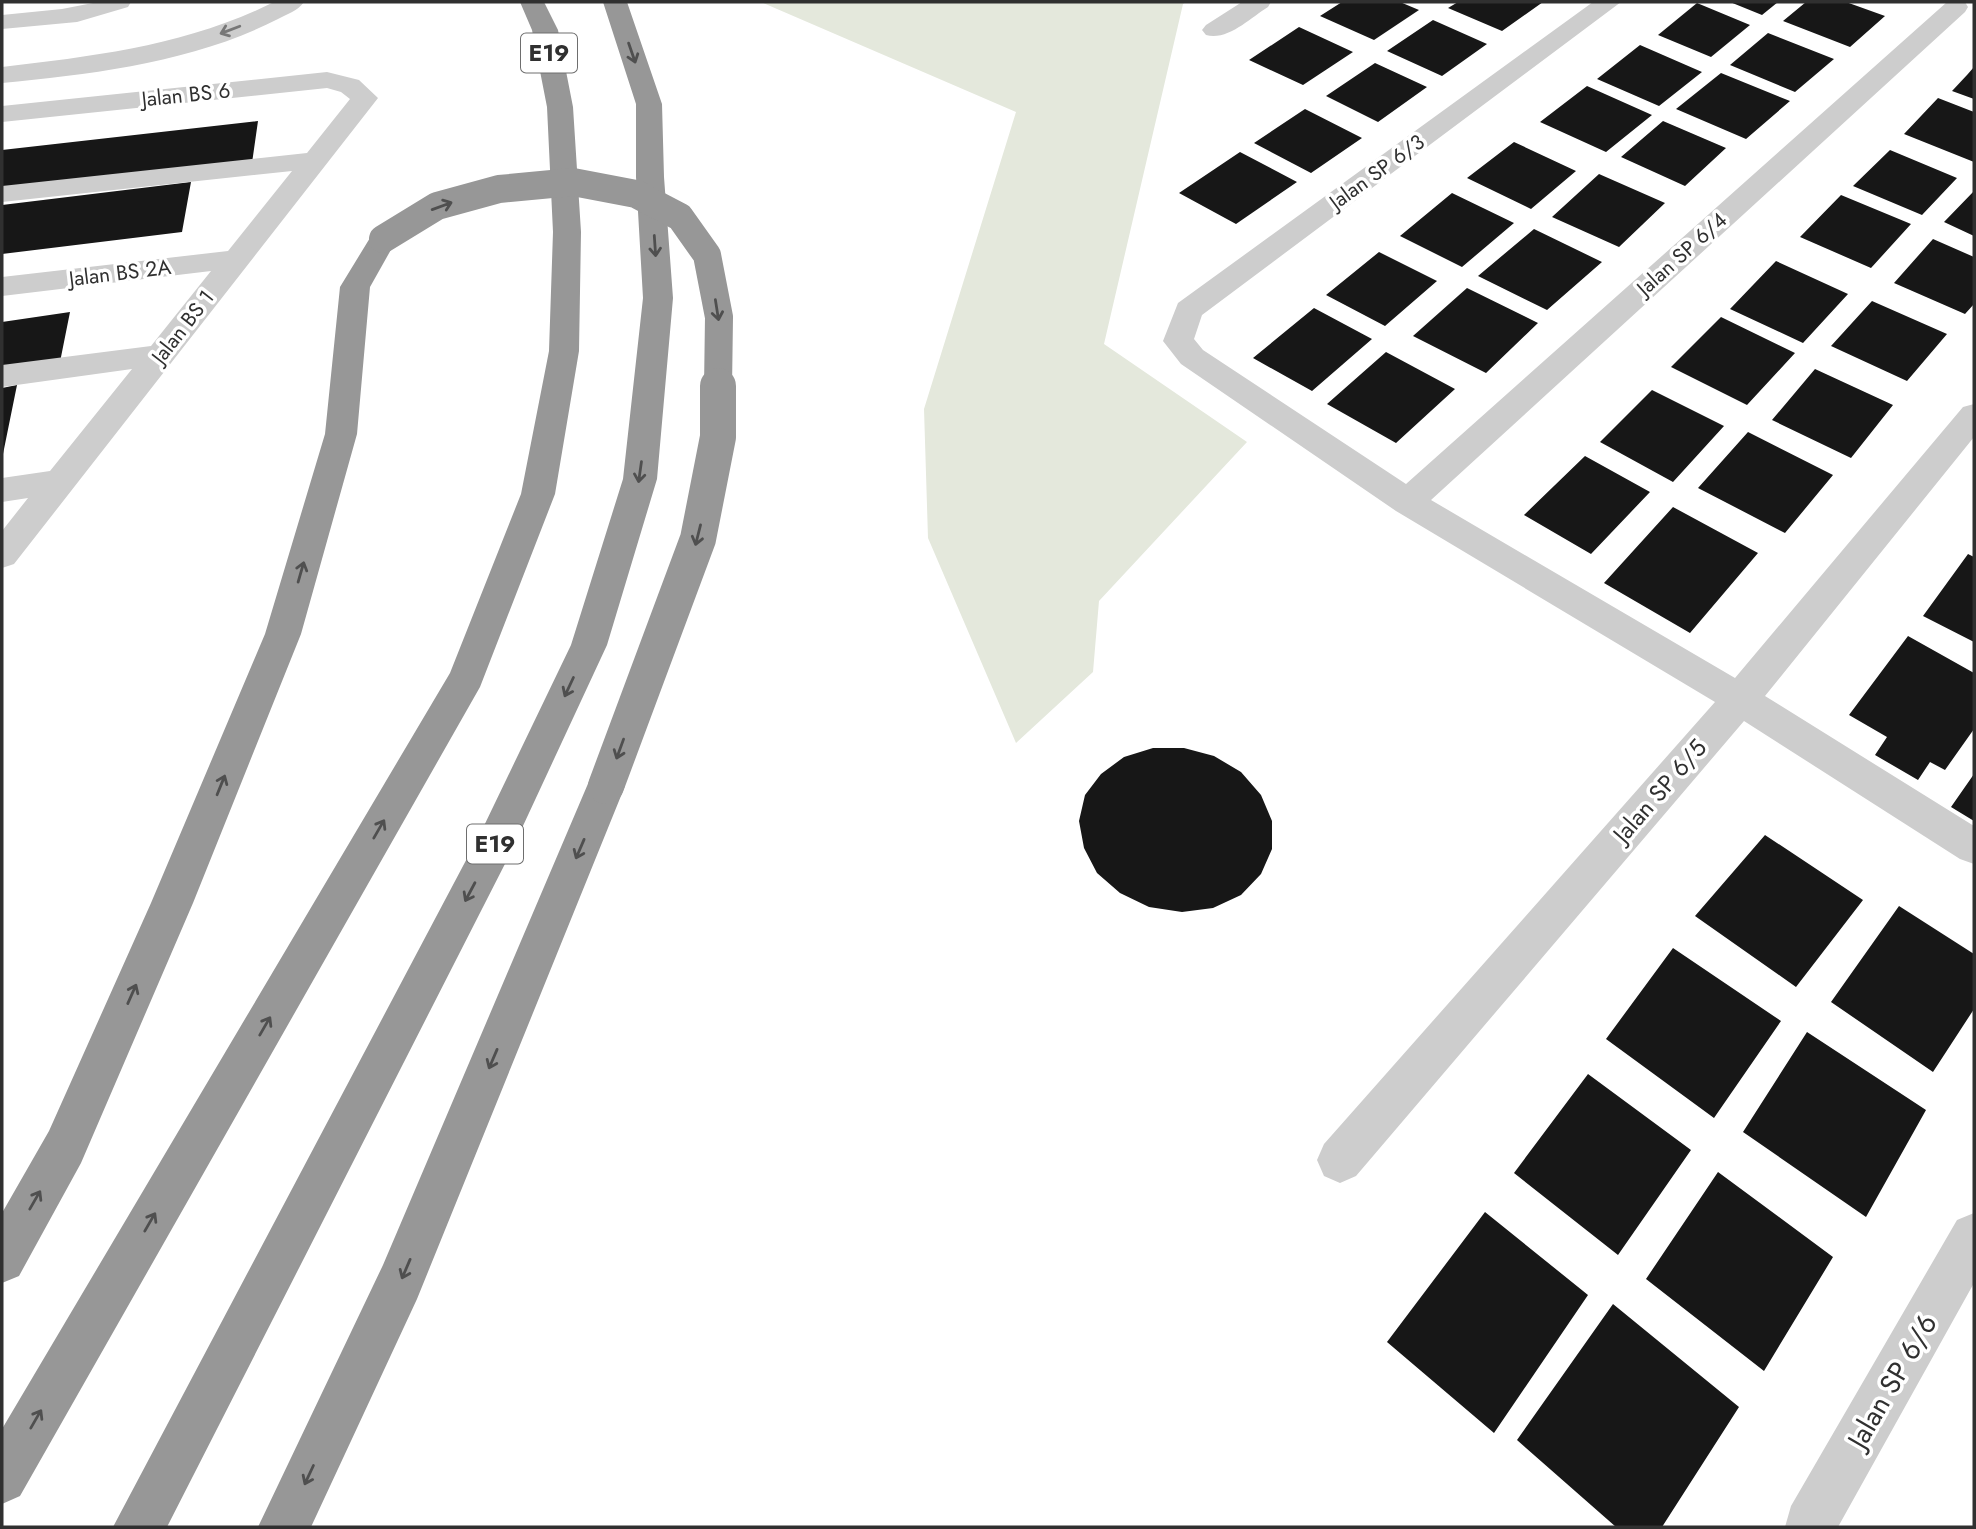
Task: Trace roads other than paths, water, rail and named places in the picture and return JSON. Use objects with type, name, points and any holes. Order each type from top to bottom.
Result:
[{"type":"highway","name":"E19","points":[[2,1478],[467,677],[538,494],[564,351],[567,232],[560,107],[545,30],[531,2]]},
{"type":"highway","name":"E19","points":[[139,1527],[495,844],[589,645],[640,479],[659,298],[650,177],[649,104],[615,2]]},
{"type":"highway","points":[[2,1259],[65,1147],[172,903],[283,634],[341,434],[355,287],[383,239],[437,206],[499,189],[573,182],[636,194],[680,217],[707,255],[719,317],[718,437],[698,539],[606,786],[400,1282],[284,1527]]},
{"type":"street","points":[[2,22],[66,16],[104,9],[119,2]]},
{"type":"street","points":[[2,53],[119,40],[184,27],[253,2]]},
{"type":"street","points":[[2,75],[123,58],[201,41],[267,16],[292,2]]},
{"type":"street","points":[[1215,30],[1259,2]]},
{"type":"street","name":"Jalan SP 6/3","points":[[1408,502],[1192,357],[1178,341],[1189,310],[1609,2]]},
{"type":"street","name":"Jalan SP 6/4","points":[[1408,502],[1957,7]]},
{"type":"street","name":"Jalan BS 6","points":[[2,114],[327,80],[349,86],[365,98]]},
{"type":"street","name":"Jalan BS 1","points":[[2,555],[365,98]]},
{"type":"street","points":[[2,194],[316,160]]},
{"type":"street","name":"Jalan BS 2A","points":[[2,286],[237,259]]},
{"type":"street","points":[[2,376],[161,355]]},
{"type":"street","name":"Jalan SP 6/5","points":[[1340,1160],[1740,699],[1974,415]]},
{"type":"street","points":[[2,489],[60,482]]},
{"type":"street","points":[[1408,502],[1740,699],[1974,848]]},
{"type":"street","name":"Jalan SP 6/6","points":[[1810,1525],[1974,1237]]}]
